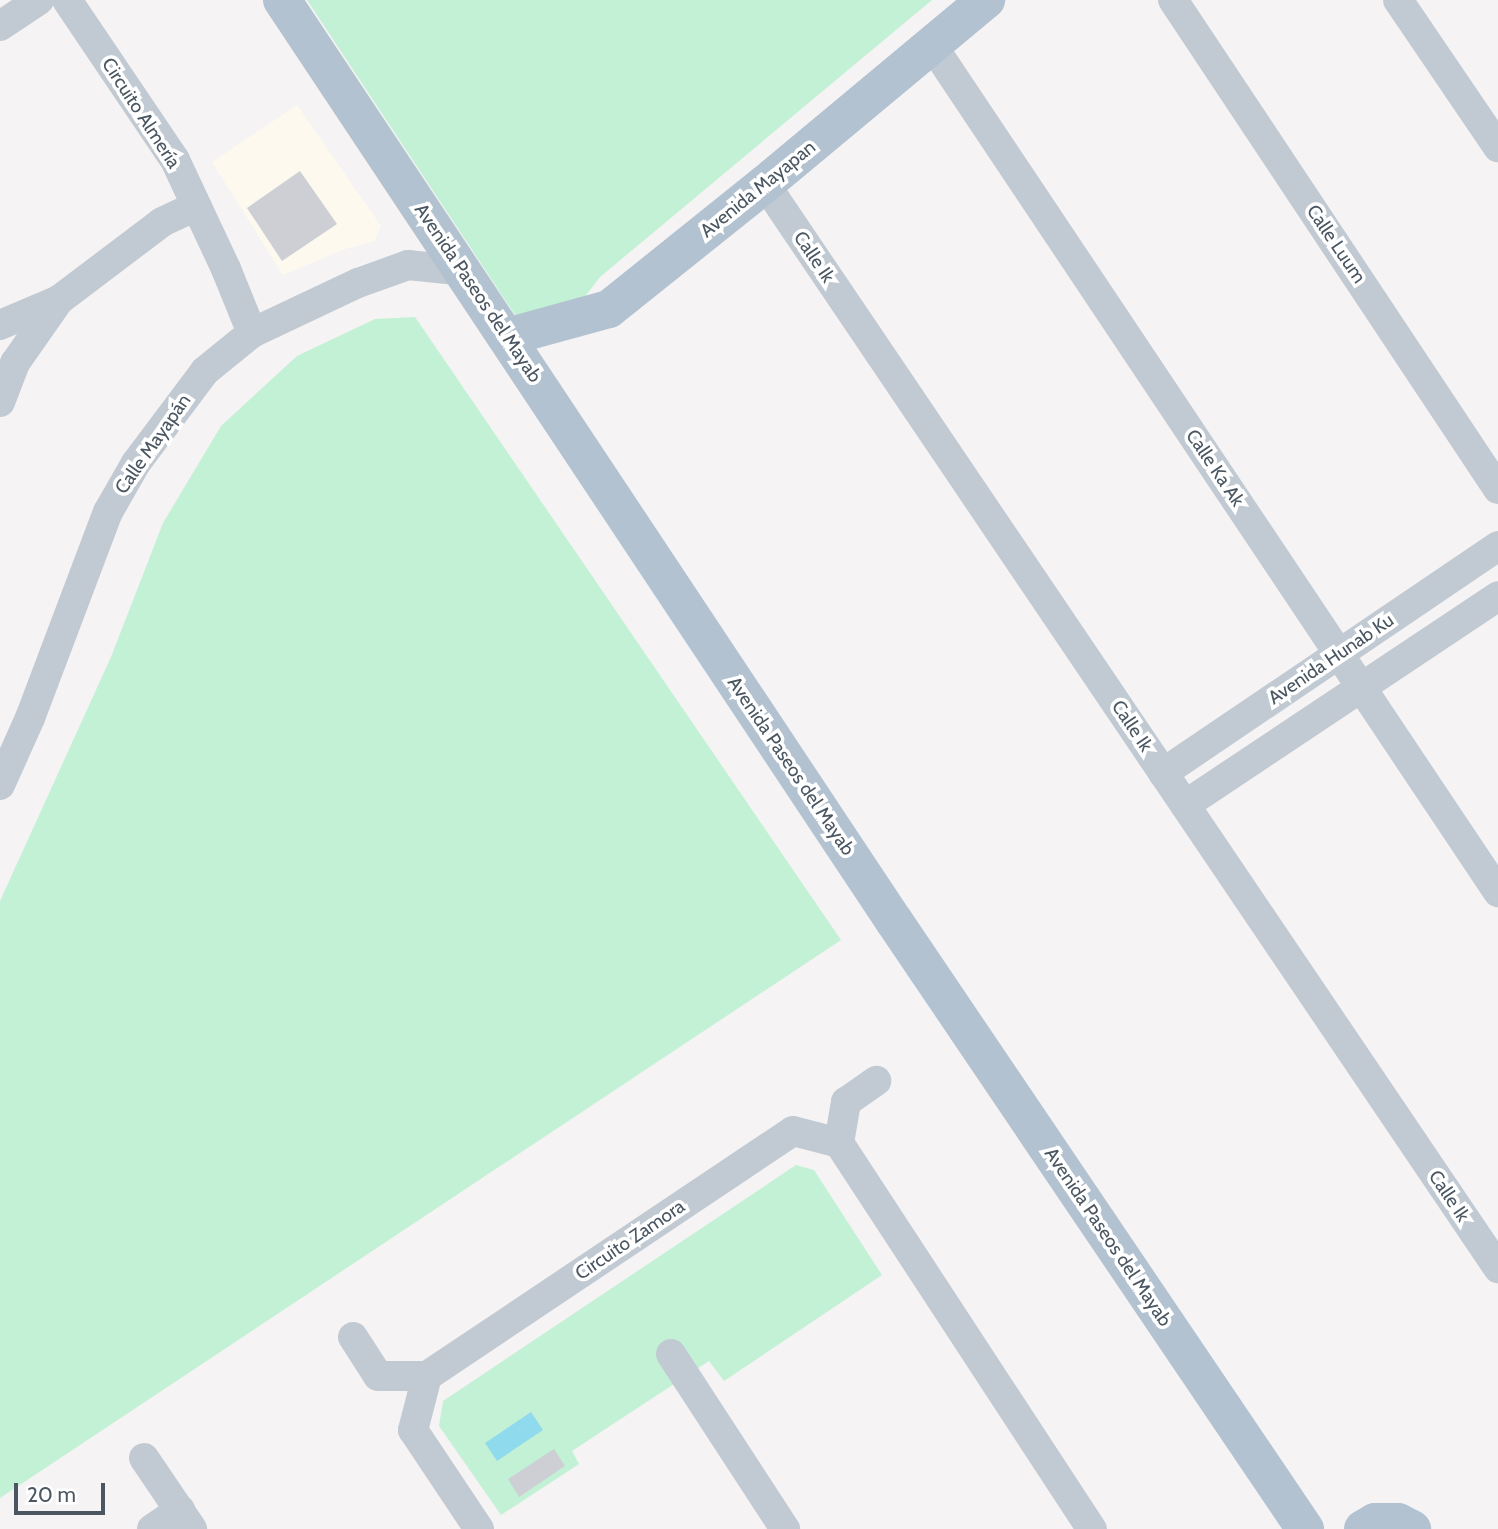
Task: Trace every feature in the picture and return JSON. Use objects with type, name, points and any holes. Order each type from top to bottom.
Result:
[{"type":"main road","name":"Avenida Paseos del Mayab","points":[[282,0],[894,921],[1305,1529]]},
{"type":"main road","name":"Avenida Mayapan","points":[[508,337],[608,309],[765,184],[986,0]]},
{"type":"main road","points":[[1363,1529],[1375,1522],[1398,1522],[1412,1529]]},
{"type":"street","points":[[0,26],[39,0]]},
{"type":"street","name":"Circuito Almería","points":[[66,0],[175,160],[194,206],[226,269],[252,333]]},
{"type":"street","name":"Calle Luum","points":[[1174,0],[1498,489]]},
{"type":"street","points":[[1398,0],[1498,147]]},
{"type":"street","name":"Calle Ka Ak","points":[[932,45],[1498,892]]},
{"type":"street","name":"Calle Ik","points":[[765,184],[1498,1268]]},
{"type":"street","points":[[0,325],[59,300],[162,222],[194,206]]},
{"type":"street","name":"Calle Mayapán","points":[[0,785],[36,706],[108,512],[136,463],[205,370],[252,333],[358,283],[408,265],[464,271]]},
{"type":"street","points":[[0,402],[15,363],[59,300]]},
{"type":"street","name":"Avenida Hunab Ku","points":[[1163,773],[1498,546]]},
{"type":"street","name":"Avenida Hunab Ku","points":[[1185,806],[1498,596]]},
{"type":"street","points":[[876,1080],[846,1102],[839,1143],[1092,1529]]},
{"type":"street","name":"Circuito Zamora","points":[[427,1376],[793,1131],[839,1143]]},
{"type":"street","points":[[353,1338],[378,1376],[427,1376],[412,1430],[479,1529]]},
{"type":"street","points":[[671,1354],[785,1529]]},
{"type":"street","points":[[144,1458],[186,1519],[152,1529]]},
{"type":"shaded area","points":[[297,105],[381,226],[375,241],[345,249],[283,275],[212,162]]},
{"type":"green space","points":[[307,0],[932,0],[600,277],[577,307],[517,318]]},
{"type":"green space","points":[[415,317],[841,940],[0,1498],[0,901],[111,657],[163,523],[221,426],[297,356],[375,319]]},
{"type":"green space","points":[[796,1165],[814,1170],[882,1275],[724,1381],[709,1361],[572,1451],[579,1464],[501,1515],[439,1426],[443,1401]]},
{"type":"water","points":[[531,1412],[543,1430],[497,1461],[485,1443]]},
{"type":"building","points":[[300,171],[337,224],[282,261],[247,208]]},
{"type":"building","points":[[554,1449],[565,1466],[519,1497],[508,1479]]}]
